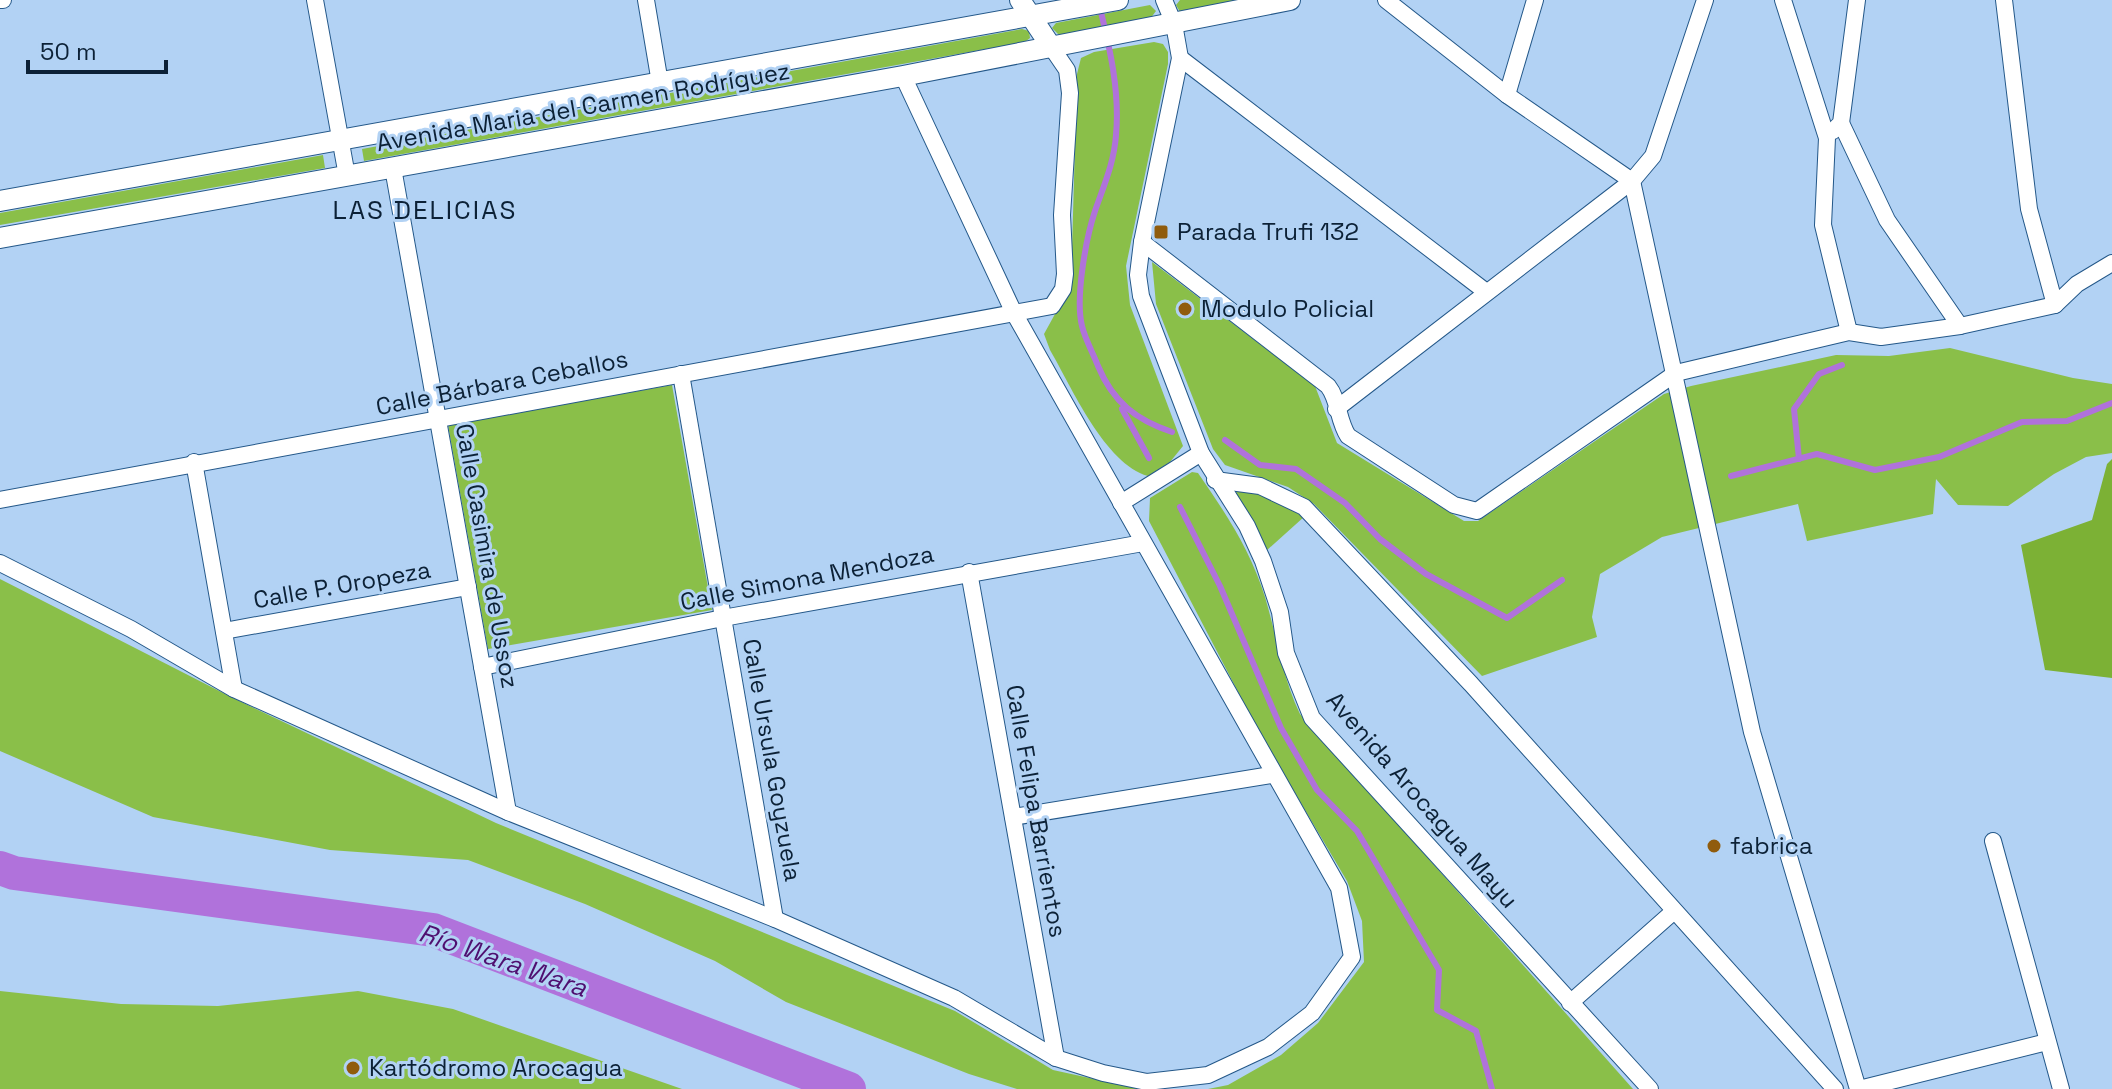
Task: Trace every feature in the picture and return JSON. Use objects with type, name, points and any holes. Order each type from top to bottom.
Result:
[{"type":"street","points":[[315,0],[347,176]]},
{"type":"street","points":[[646,0],[660,83]]},
{"type":"street","name":"Avenida Arocagua Mayu","points":[[1164,0],[1174,24],[1180,58],[1142,242],[1138,275],[1141,296],[1201,453],[1215,480],[1247,526],[1263,561],[1280,612],[1286,653],[1312,718],[1650,1089]]},
{"type":"street","name":"Avenida Maria del Carmen Rodríguez","points":[[0,238],[903,76],[1290,0]]},
{"type":"street","points":[[1386,0],[1507,95],[1632,181],[1676,373],[1714,569],[1752,732],[1859,1089],[2047,1042]]},
{"type":"street","points":[[1507,95],[1535,0]]},
{"type":"street","points":[[1336,409],[1485,291],[1632,181],[1653,156],[1705,0]]},
{"type":"street","points":[[1783,0],[1827,138],[1823,225],[1849,332]]},
{"type":"street","points":[[1857,0],[1841,123],[1887,220],[1960,326]]},
{"type":"street","points":[[2004,0],[2029,209],[2055,305]]},
{"type":"street","name":"Avenida Maria del Carmen Rodríguez","points":[[0,201],[660,83],[1026,8],[1105,2]]},
{"type":"street","points":[[1026,8],[1052,48]]},
{"type":"street","name":"Calle Bárbara Ceballos","points":[[0,500],[1052,306],[1063,289],[1065,274],[1062,215],[1070,93],[1067,70],[1052,48]]},
{"type":"street","points":[[1180,58],[1485,291]]},
{"type":"street","points":[[0,563],[131,629],[234,689],[508,812],[775,919],[954,998],[1056,1058],[1147,1082],[1208,1075],[1268,1047],[1312,1013],[1352,957],[1339,888],[1271,775],[1014,313],[903,76]]},
{"type":"street","points":[[1827,138],[1841,123]]},
{"type":"street","name":"Calle Casimira de Ussoz","points":[[393,168],[508,812]]},
{"type":"street","points":[[1142,242],[1328,386],[1334,394],[1336,409],[1348,436],[1454,505],[1477,511],[1676,373],[1849,332],[1881,337],[1960,326],[2055,305],[2077,284],[2112,263]]},
{"type":"street","name":"Calle Ursula Goyzuela","points":[[681,374],[775,919]]},
{"type":"street","points":[[1121,503],[1201,453]]},
{"type":"street","points":[[194,462],[234,689]]},
{"type":"street","points":[[1215,480],[1260,486],[1304,507],[1471,684],[1835,1089]]},
{"type":"street","name":"Calle Simona Mendoza","points":[[482,667],[723,618],[1143,543]]},
{"type":"street","name":"Calle Felipa Barrientos","points":[[969,572],[1056,1058]]},
{"type":"street","name":"Calle P. Oropeza","points":[[224,631],[468,587]]},
{"type":"street","points":[[1013,817],[1271,775]]},
{"type":"street","points":[[1993,841],[2061,1089]]},
{"type":"street","points":[[1570,1003],[1673,912]]},
{"type":"green space","points":[[1180,0],[1246,0],[1180,12],[1176,5]]},
{"type":"green space","points":[[1150,5],[1156,11],[1150,19],[1059,35],[1052,28],[1056,23]]},
{"type":"green space","points":[[1022,29],[1029,31],[1030,38],[1025,42],[364,161],[362,149]]},
{"type":"green space","points":[[1154,42],[1163,44],[1168,52],[1168,64],[1126,266],[1130,305],[1183,446],[1170,462],[1148,476],[1132,469],[1104,441],[1079,403],[1044,334],[1071,285],[1077,74],[1081,58],[1094,52]]},
{"type":"green space","points":[[323,155],[325,168],[0,225],[0,213]]},
{"type":"green space","points":[[1152,262],[1315,386],[1337,443],[1464,521],[1478,521],[1664,394],[1836,355],[1889,356],[1950,348],[2073,378],[2112,384],[2112,453],[2086,457],[2054,474],[2008,506],[1958,505],[1936,479],[1933,514],[1807,541],[1798,504],[1662,537],[1600,574],[1592,617],[1597,637],[1482,676],[1314,504],[1288,487],[1225,465],[1213,449],[1156,304]]},
{"type":"green space","points":[[672,385],[712,610],[488,649],[448,425]]},
{"type":"green space","points":[[2112,459],[2112,678],[2045,670],[2021,545],[2092,520],[2107,464]]},
{"type":"green space","points":[[1192,472],[1198,473],[1218,502],[1252,564],[1300,714],[1633,1089],[1208,1089],[1228,1085],[1281,1055],[1318,1023],[1364,962],[1362,921],[1347,881],[1260,734],[1149,521],[1150,498]]},
{"type":"green space","points":[[1242,490],[1267,493],[1305,516],[1266,551],[1232,494]]},
{"type":"green space","points":[[0,579],[231,697],[496,823],[955,1011],[1053,1070],[1140,1089],[1017,1089],[969,1074],[786,1002],[715,961],[585,904],[468,860],[330,850],[153,817],[0,751]]},
{"type":"green space","points":[[0,991],[121,1004],[218,1006],[358,991],[453,1009],[682,1089],[0,1089]]},
{"type":"waterway","points":[[1100,8],[1111,55],[1117,119],[1111,164],[1085,252],[1080,300],[1082,326],[1104,379],[1119,400],[1147,422],[1172,432]]},
{"type":"waterway","points":[[1799,459],[1794,409],[1819,374],[1842,365]]},
{"type":"waterway","points":[[1731,476],[1817,454],[1875,470],[1939,457],[2022,422],[2067,421],[2112,403]]},
{"type":"waterway","points":[[1122,409],[1149,458]]},
{"type":"waterway","points":[[1225,440],[1260,465],[1296,469],[1345,503],[1380,539],[1426,574],[1507,618],[1562,580]]},
{"type":"waterway","points":[[1180,507],[1220,586],[1281,728],[1317,790],[1357,831],[1439,970],[1437,1010],[1476,1031],[1492,1089]]},
{"type":"waterway","name":"Río Wara Wara","points":[[0,868],[14,873],[433,930],[849,1089]]},
{"type":"place","name":"Parada Trufi 132","points":[[1161,232]]},
{"type":"place","name":"Modulo Policial","points":[[1185,309]]},
{"type":"place","name":"fabrica","points":[[1714,846]]},
{"type":"place","name":"Kartódromo Arocagua","points":[[353,1068]]},
{"type":"district","name":"LAS DELICIAS","points":[[425,210]]}]
